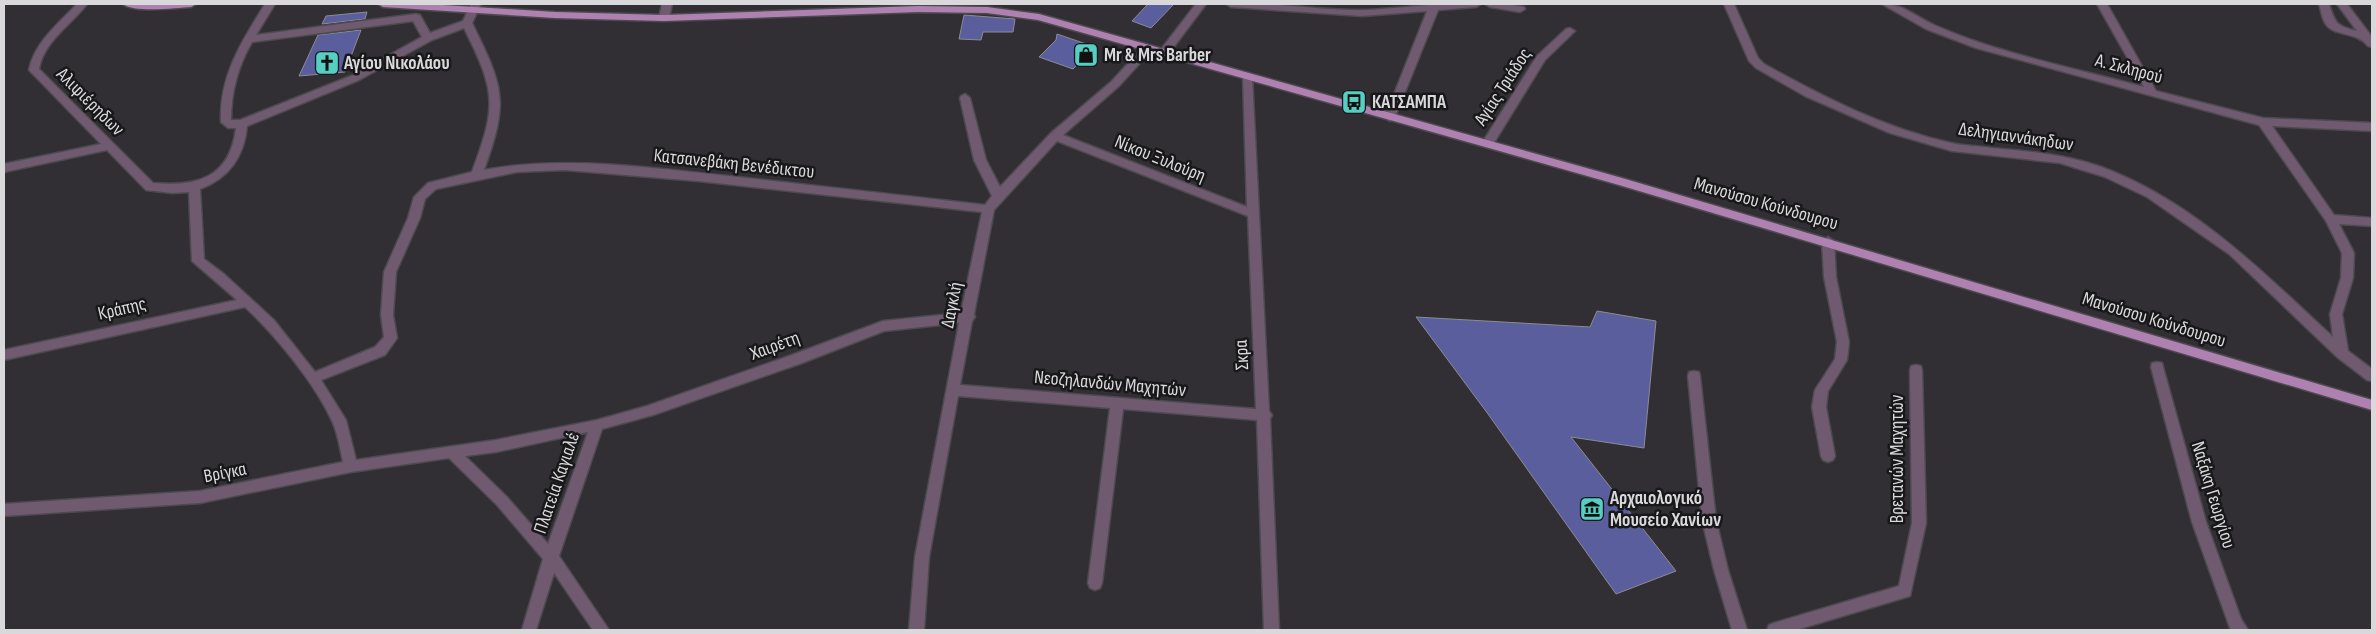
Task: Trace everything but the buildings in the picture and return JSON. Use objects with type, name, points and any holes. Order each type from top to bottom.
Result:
[{"type":"main road","points":[[128,4],[154,6],[191,4]]},
{"type":"main road","name":"Μανούσου Κούνδουρου","points":[[383,4],[474,7],[555,15],[664,18],[918,7],[1012,12],[1039,17],[1248,78],[1488,143],[2372,404]]},
{"type":"street","name":"Αλιφιέρηδων","points":[[82,4],[42,49],[34,64],[34,70],[150,188],[194,187],[218,177],[227,169],[241,136],[242,124]]},
{"type":"street","points":[[270,4],[236,64],[224,104],[226,122],[242,124],[355,78],[428,38],[467,23],[474,7]]},
{"type":"street","points":[[664,18],[667,4]]},
{"type":"street","points":[[1164,54],[1201,4]]},
{"type":"street","points":[[1231,4],[1362,13],[1476,4]]},
{"type":"street","points":[[1490,4],[1520,9]]},
{"type":"street","name":"Δεληγιαννάκηδων","points":[[1729,4],[1753,59],[1760,66],[1809,94],[1858,116],[1952,147],[2061,159],[2109,174],[2151,194],[2233,251],[2342,353],[2372,376]]},
{"type":"street","name":"Α. Σκληρού","points":[[1887,4],[1951,36],[2153,94],[2263,122],[2372,126]]},
{"type":"street","points":[[2102,4],[2153,94]]},
{"type":"street","points":[[2324,4],[2330,23],[2341,30],[2369,40]]},
{"type":"street","points":[[2342,4],[2369,40]]},
{"type":"street","points":[[1390,117],[1434,7]]},
{"type":"street","points":[[249,39],[416,17],[428,38]]},
{"type":"street","points":[[467,23],[490,71],[497,102],[491,134],[477,175]]},
{"type":"street","name":"Αγίας Τριάδος","points":[[1488,143],[1541,58],[1570,30]]},
{"type":"street","name":"Δαγκλή","points":[[916,630],[922,557],[988,209],[1055,136],[1115,84],[1147,49]]},
{"type":"street","name":"Σκρα","points":[[1248,78],[1252,214],[1264,415],[1272,630]]},
{"type":"street","points":[[965,98],[980,160],[991,178],[998,197]]},
{"type":"street","points":[[2263,122],[2331,219],[2348,253],[2347,278],[2336,314],[2342,353]]},
{"type":"street","name":"Νίκου Ξυλούρη","points":[[1055,136],[1252,214]]},
{"type":"street","points":[[4,168],[109,146]]},
{"type":"street","name":"Κατσανεβάκη Βενέδικτου","points":[[313,378],[385,348],[390,338],[387,315],[390,272],[414,218],[420,197],[432,186],[517,168],[564,166],[698,177],[988,209]]},
{"type":"street","points":[[194,187],[198,261],[248,302],[270,324],[313,378],[339,420],[351,466]]},
{"type":"street","points":[[2331,219],[2372,222]]},
{"type":"street","points":[[1828,242],[1830,276],[1843,342],[1841,360],[1822,390],[1819,407],[1828,456]]},
{"type":"street","name":"Κράπης","points":[[4,354],[248,302]]},
{"type":"street","name":"Χαιρέτη","points":[[597,425],[648,411],[717,388],[883,326],[969,317]]},
{"type":"street","name":"Ναξάκη Γεωργίου","points":[[2157,367],[2198,522],[2234,623],[2241,630]]},
{"type":"street","name":"Βρετανών Μαχητών","points":[[1774,630],[1905,591],[1918,523],[1916,370]]},
{"type":"street","points":[[1694,376],[1709,520],[1721,570],[1740,630]]},
{"type":"street","name":"Νεοζηλανδών Μαχητών","points":[[953,390],[1264,415]]},
{"type":"street","points":[[1095,583],[1117,403]]},
{"type":"street","name":"Πλατεία Καγιαλέ","points":[[597,425],[551,557],[502,501],[452,452],[597,425]]},
{"type":"street","name":"Βρίγκα","points":[[4,510],[200,497],[351,466],[452,452]]},
{"type":"street","points":[[529,630],[551,557]]},
{"type":"street","points":[[551,557],[602,630]]},
{"type":"place","name":"Mr & Mrs Barber","points":[[1086,55]]},
{"type":"place","name":"Αγίου Νικολάου","points":[[327,63]]},
{"type":"place","name":"ΚΑΤΣΑΜΠΑ","points":[[1354,102]]},
{"type":"place","name":"Αρχαιολογικό Μουσείο Χανίων","points":[[1592,509]]}]
